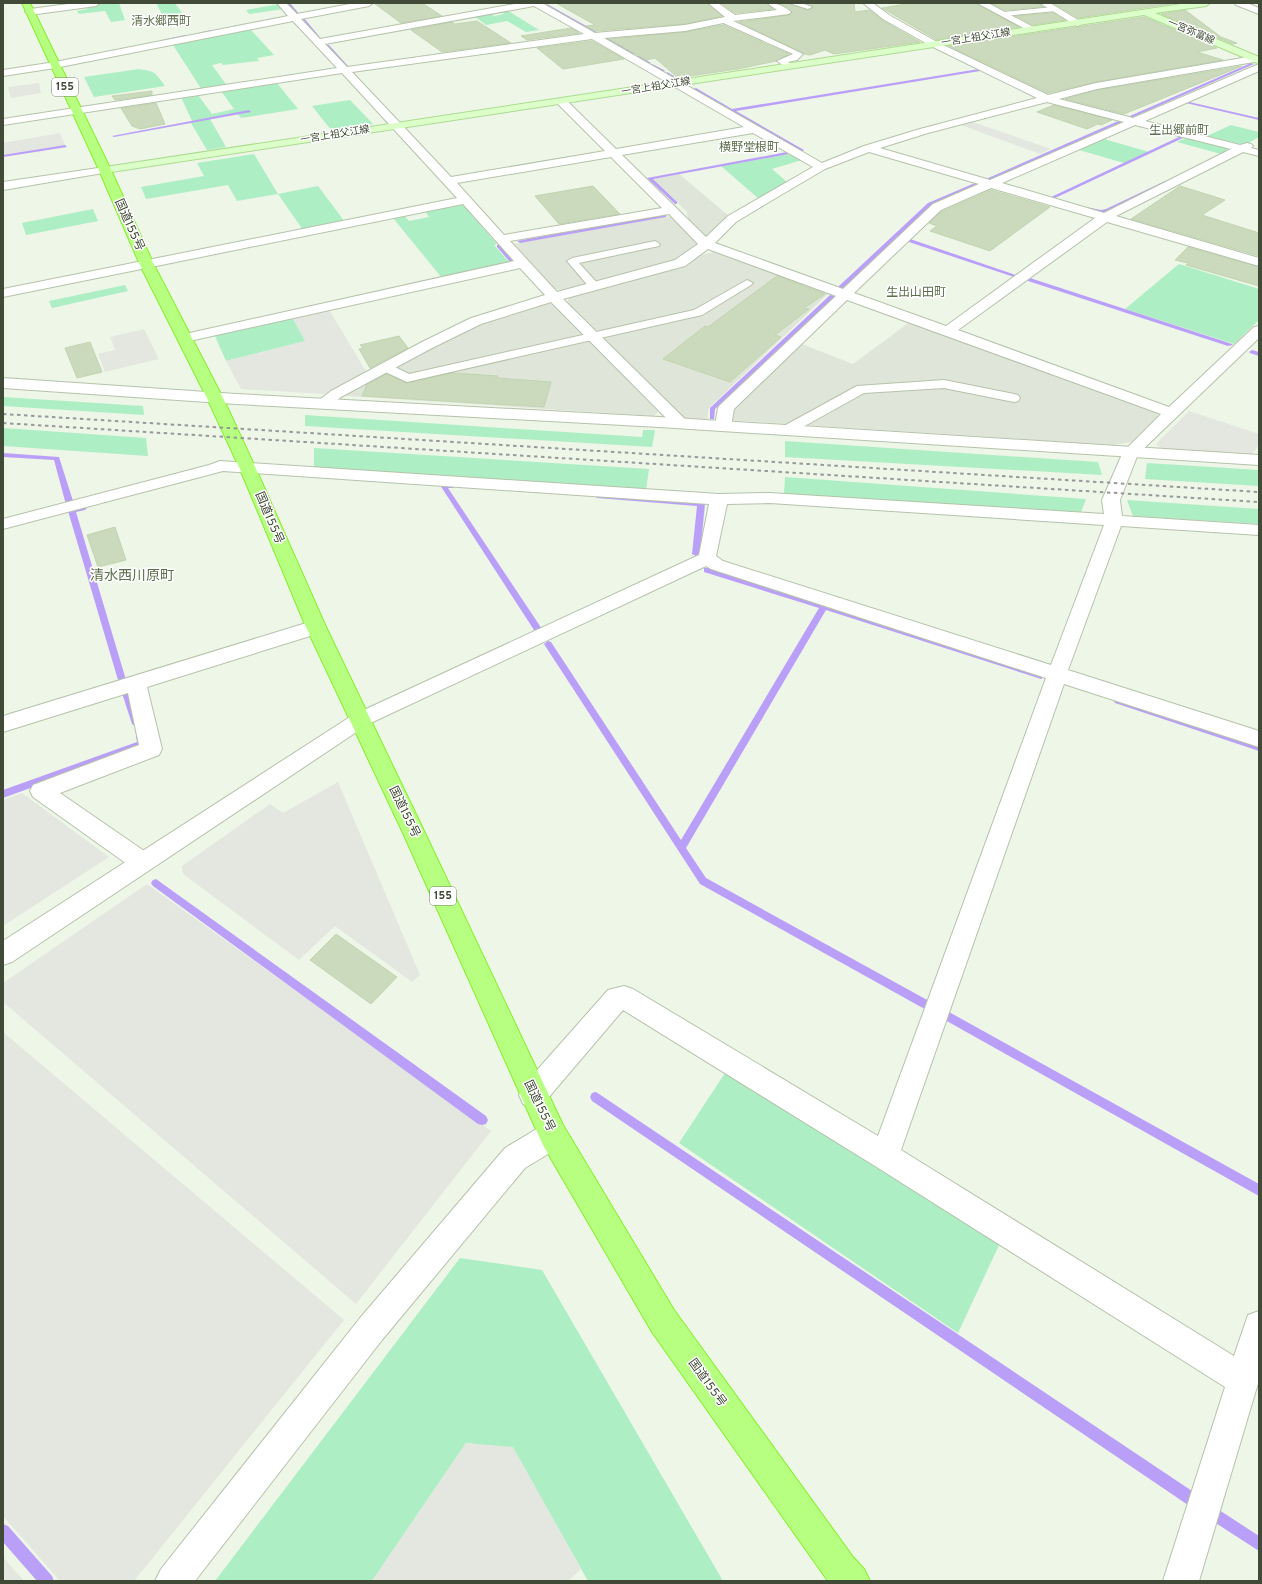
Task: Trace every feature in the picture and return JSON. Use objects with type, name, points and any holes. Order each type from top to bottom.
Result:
[{"type":"highway","name":"国道155号","points":[[28,7],[54,65],[105,170],[147,265],[215,398],[248,469],[316,627],[418,840],[533,1095],[553,1135],[663,1321],[841,1569],[852,1581]]},
{"type":"main road","name":"一宮上祖父江線","points":[[105,170],[1206,3]]},
{"type":"main road","name":"一宮弥富線","points":[[1129,5],[1257,62]]},
{"type":"street","points":[[28,7],[96,3]]},
{"type":"street","points":[[281,3],[398,126],[554,297],[680,423]]},
{"type":"street","points":[[3,72],[54,65],[369,3]]},
{"type":"street","points":[[319,42],[536,3],[821,167]]},
{"type":"street","points":[[712,3],[728,19]]},
{"type":"street","points":[[867,3],[886,17],[934,44],[1047,99],[1259,153]]},
{"type":"street","points":[[980,3],[1004,14],[1032,30]]},
{"type":"street","points":[[1044,3],[1078,23]]},
{"type":"street","points":[[1239,3],[1259,12]]},
{"type":"street","points":[[3,122],[345,70],[593,36],[685,28],[728,19],[786,12],[772,4]]},
{"type":"street","points":[[322,404],[336,394],[385,367],[476,321],[554,297],[680,263],[706,244],[732,219],[821,167],[868,148],[924,130],[1096,86],[1257,62]]},
{"type":"street","points":[[723,426],[726,408],[937,207],[991,184],[1257,62]]},
{"type":"street","points":[[561,101],[706,244],[1172,412]]},
{"type":"street","points":[[448,181],[755,129]]},
{"type":"street","points":[[948,331],[1105,217],[1259,140]]},
{"type":"street","points":[[868,148],[1259,262]]},
{"type":"street","points":[[3,186],[105,170]]},
{"type":"street","points":[[3,293],[465,200]]},
{"type":"street","points":[[501,239],[672,210]]},
{"type":"street","points":[[185,338],[523,263]]},
{"type":"street","points":[[885,1156],[1057,674],[1114,522],[1111,500],[1131,452],[1259,330]]},
{"type":"street","points":[[3,383],[215,398],[680,423],[1259,460]]},
{"type":"street","points":[[3,524],[215,469],[220,466],[719,499],[770,498],[1114,522],[1259,530]]},
{"type":"street","points":[[707,558],[719,499]]},
{"type":"street","points":[[707,558],[717,565],[1259,739]]},
{"type":"street","points":[[3,954],[360,720],[707,558]]},
{"type":"street","points":[[3,724],[316,627]]},
{"type":"street","points":[[136,683],[151,748],[41,791],[142,862]]},
{"type":"street","points":[[533,1095],[617,998],[624,997],[885,1156],[1243,1380]]},
{"type":"street","points":[[173,1581],[371,1330],[515,1158],[553,1135]]},
{"type":"street","points":[[1181,1581],[1259,1326]]},
{"type":"lane","points":[[772,4],[786,3]]},
{"type":"lane","points":[[794,3],[808,7]]},
{"type":"lane","points":[[1004,14],[1053,9]]},
{"type":"lane","points":[[728,19],[799,54],[794,58],[781,60],[790,66]]},
{"type":"lane","points":[[594,286],[572,261],[655,244]]},
{"type":"lane","points":[[385,367],[407,378],[698,313],[747,283]]},
{"type":"lane","points":[[787,430],[861,389],[944,384],[1014,398]]},
{"type":"shaded area","points":[[39,83],[41,93],[11,98],[8,87]]},
{"type":"shaded area","points":[[970,121],[1051,149],[1040,154],[958,124]]},
{"type":"shaded area","points":[[60,133],[65,145],[3,155],[3,143]]},
{"type":"shaded area","points":[[678,173],[729,216],[710,235],[705,236],[689,220],[686,211],[652,178]]},
{"type":"shaded area","points":[[671,216],[700,245],[674,262],[562,290],[555,289],[514,244]]},
{"type":"shaded area","points":[[718,251],[831,291],[709,408],[707,419],[681,418],[567,302],[570,296],[684,265],[701,255]]},
{"type":"shaded area","points":[[546,303],[555,304],[658,412],[654,416],[347,396],[347,393],[447,339],[479,324]]},
{"type":"shaded area","points":[[328,308],[367,373],[333,391],[323,394],[241,389],[226,361],[305,341],[292,317]]},
{"type":"shaded area","points":[[911,321],[1158,411],[1157,417],[1131,442],[1113,445],[729,420],[730,409],[799,343],[853,364]]},
{"type":"shaded area","points":[[144,329],[159,359],[105,372],[98,354],[115,350],[110,337]]},
{"type":"shaded area","points":[[1189,411],[1259,434],[1259,445],[1252,454],[1162,449],[1156,444]]},
{"type":"shaded area","points":[[338,782],[420,975],[412,982],[335,926],[299,960],[183,874],[182,866],[270,804],[283,813]]},
{"type":"shaded area","points":[[22,793],[109,857],[3,926],[3,800]]},
{"type":"shaded area","points":[[147,884],[491,1131],[356,1304],[3,1002],[3,983]]},
{"type":"shaded area","points":[[3,1032],[344,1320],[134,1581],[60,1581],[3,1516]]},
{"type":"shaded area","points":[[466,1443],[513,1447],[581,1569],[568,1581],[372,1581]]},
{"type":"shaded area","points":[[3,1557],[24,1581],[3,1581]]},
{"type":"green space","points":[[119,3],[125,20],[111,22],[105,11],[79,14],[77,11],[87,9],[86,6]]},
{"type":"green space","points":[[156,3],[175,3],[182,13],[163,16]]},
{"type":"green space","points":[[280,4],[284,9],[249,14],[246,10]]},
{"type":"green space","points":[[507,10],[539,30],[526,32],[507,21],[486,25],[474,16],[490,13],[494,16],[504,14],[500,11]]},
{"type":"green space","points":[[250,29],[274,55],[257,58],[259,61],[223,65],[221,63],[212,65],[228,87],[202,90],[173,45]]},
{"type":"green space","points":[[139,69],[155,73],[165,86],[94,97],[84,77]]},
{"type":"green space","points":[[277,83],[298,109],[241,118],[237,113],[192,121],[181,97],[198,95],[212,114],[234,109],[221,91]]},
{"type":"green space","points":[[350,100],[373,124],[332,131],[312,106]]},
{"type":"green space","points":[[210,119],[226,147],[207,150],[191,123]]},
{"type":"green space","points":[[1231,125],[1259,132],[1259,137],[1245,145],[1207,136]]},
{"type":"green space","points":[[1186,138],[1226,148],[1228,150],[1221,154],[1177,142]]},
{"type":"green space","points":[[1104,139],[1149,152],[1124,163],[1079,150]]},
{"type":"green space","points":[[254,154],[278,194],[237,201],[228,185],[146,199],[141,187],[204,176],[197,163]]},
{"type":"green space","points":[[790,154],[802,160],[772,169],[788,183],[759,199],[721,166]]},
{"type":"green space","points":[[318,186],[345,222],[303,230],[278,194]]},
{"type":"green space","points":[[454,205],[463,205],[497,244],[494,245],[510,263],[442,278],[393,218],[404,215],[409,221],[429,217],[425,211]]},
{"type":"green space","points":[[93,209],[98,221],[26,235],[22,223]]},
{"type":"green space","points":[[1179,264],[1259,289],[1259,320],[1234,344],[1125,309]]},
{"type":"green space","points":[[125,285],[128,291],[52,308],[49,301]]},
{"type":"green space","points":[[292,317],[306,341],[226,361],[214,334]]},
{"type":"green space","points":[[3,397],[143,406],[144,415],[3,406]]},
{"type":"green space","points":[[305,415],[642,437],[643,430],[655,430],[652,447],[305,426]]},
{"type":"green space","points":[[3,428],[146,438],[148,456],[3,446]]},
{"type":"green space","points":[[785,441],[1098,462],[1102,475],[785,457]]},
{"type":"green space","points":[[314,448],[649,469],[646,490],[314,467]]},
{"type":"green space","points":[[1147,463],[1259,470],[1259,486],[1145,479]]},
{"type":"green space","points":[[785,477],[1086,499],[1081,512],[784,495]]},
{"type":"green space","points":[[1127,500],[1259,509],[1259,524],[1133,516]]},
{"type":"green space","points":[[727,1070],[1001,1241],[958,1333],[679,1143]]},
{"type":"green space","points":[[460,1258],[542,1270],[723,1581],[588,1581],[513,1448],[466,1443],[372,1581],[215,1581]]},
{"type":"building","points":[[374,3],[422,3],[442,16],[401,23]]},
{"type":"building","points":[[556,3],[707,3],[722,16],[685,24],[595,31],[586,26],[595,25]]},
{"type":"building","points":[[721,3],[766,3],[773,9],[735,13]]},
{"type":"building","points":[[778,3],[788,3],[808,10],[813,8],[813,6],[805,3],[854,3],[855,12],[869,10],[882,20],[920,42],[834,54],[825,50],[810,55],[804,54],[739,22],[789,15],[792,13],[789,8]]},
{"type":"building","points":[[912,3],[976,3],[1019,27],[937,40],[882,8]]},
{"type":"building","points":[[991,3],[1039,3],[1043,7],[1005,10]]},
{"type":"building","points":[[1053,3],[1176,3],[1078,18]]},
{"type":"building","points":[[1185,10],[1221,37],[1237,43],[1233,44],[1161,14]]},
{"type":"building","points":[[1053,13],[1065,20],[1033,25],[1016,16]]},
{"type":"building","points":[[1144,17],[1217,48],[1197,52],[1223,60],[1096,82],[1048,93],[949,46]]},
{"type":"building","points":[[477,21],[511,43],[442,52],[411,30],[452,22],[455,24]]},
{"type":"building","points":[[723,25],[789,54],[776,61],[738,69],[683,77],[680,75],[676,76],[655,58],[646,60],[609,39],[685,32]]},
{"type":"building","points":[[571,28],[579,33],[527,40],[521,36]]},
{"type":"building","points":[[592,41],[624,59],[563,69],[537,48]]},
{"type":"building","points":[[1242,66],[1124,114],[1065,99],[1097,90]]},
{"type":"building","points":[[152,91],[152,95],[115,100],[112,96]]},
{"type":"building","points":[[156,103],[165,124],[140,129],[132,126],[121,108]]},
{"type":"building","points":[[1054,105],[1112,120],[1087,129],[1037,112]]},
{"type":"building","points":[[593,186],[620,214],[559,224],[535,196]]},
{"type":"building","points":[[1180,186],[1225,200],[1202,215],[1259,233],[1259,256],[1131,219]]},
{"type":"building","points":[[991,190],[1050,207],[990,251],[930,231],[937,226],[929,223],[941,212]]},
{"type":"building","points":[[1188,247],[1259,267],[1259,286],[1186,265],[1188,263],[1175,260]]},
{"type":"building","points":[[777,276],[825,294],[804,308],[809,309],[775,335],[781,337],[730,382],[663,359],[705,326],[708,327]]},
{"type":"building","points":[[399,336],[408,348],[370,368],[359,349],[363,348],[360,345]]},
{"type":"building","points":[[90,342],[102,372],[77,378],[65,348]]},
{"type":"building","points":[[452,373],[551,382],[544,407],[362,396],[367,384],[387,374],[407,383]]},
{"type":"building","points":[[115,527],[126,560],[98,567],[87,535]]},
{"type":"building","points":[[336,934],[397,977],[371,1004],[310,960]]},
{"type":"waterway","points":[[288,3],[299,14]]},
{"type":"waterway","points":[[547,5],[596,33]]},
{"type":"waterway","points":[[303,19],[322,40]]},
{"type":"waterway","points":[[235,26],[269,20]]},
{"type":"waterway","points":[[200,33],[211,31]]},
{"type":"waterway","points":[[164,40],[185,36]]},
{"type":"waterway","points":[[607,39],[633,54]]},
{"type":"waterway","points":[[328,46],[347,67],[352,67]]},
{"type":"waterway","points":[[639,57],[649,63]]},
{"type":"waterway","points":[[988,179],[1252,64]]},
{"type":"waterway","points":[[652,65],[663,71]]},
{"type":"waterway","points":[[732,110],[979,70]]},
{"type":"waterway","points":[[667,73],[673,77]]},
{"type":"waterway","points":[[695,89],[802,151]]},
{"type":"waterway","points":[[1177,106],[1185,102],[1259,119]]},
{"type":"waterway","points":[[114,136],[249,111]]},
{"type":"waterway","points":[[1051,198],[1183,137]]},
{"type":"waterway","points":[[3,156],[65,146]]},
{"type":"waterway","points":[[675,203],[649,178],[787,153]]},
{"type":"waterway","points":[[1086,209],[1101,212],[1108,210],[1167,182]]},
{"type":"waterway","points":[[841,287],[930,204],[977,184]]},
{"type":"waterway","points":[[520,241],[664,216]]},
{"type":"waterway","points":[[908,240],[1016,276]]},
{"type":"waterway","points":[[499,246],[512,261]]},
{"type":"waterway","points":[[1030,280],[1230,345]]},
{"type":"waterway","points":[[712,418],[712,409],[832,296]]},
{"type":"waterway","points":[[1252,352],[1259,354]]},
{"type":"waterway","points":[[3,455],[57,458],[69,501]]},
{"type":"waterway","points":[[453,486],[443,485],[537,628]]},
{"type":"waterway","points":[[599,497],[701,504],[696,554]]},
{"type":"waterway","points":[[83,508],[72,511],[122,680]]},
{"type":"waterway","points":[[707,570],[1041,676]]},
{"type":"waterway","points":[[681,848],[823,608]]},
{"type":"waterway","points":[[548,644],[681,848]]},
{"type":"waterway","points":[[126,693],[136,724]]},
{"type":"waterway","points":[[1118,701],[1259,748]]},
{"type":"waterway","points":[[3,794],[142,744],[140,736]]},
{"type":"waterway","points":[[681,848],[703,881],[925,1004]]},
{"type":"waterway","points":[[156,883],[482,1120]]},
{"type":"waterway","points":[[949,1017],[1259,1190]]},
{"type":"waterway","points":[[596,1097],[1193,1500]]},
{"type":"waterway","points":[[1213,1513],[1259,1544]]},
{"type":"waterway","points":[[3,1531],[47,1581]]},
{"type":"railway","points":[[3,414],[1259,492]]},
{"type":"railway","points":[[3,423],[1259,502]]},
{"type":"district","name":"清水郷西町","points":[[161,22]]},
{"type":"district","name":"生出郷前町","points":[[1179,131]]},
{"type":"district","name":"横野堂根町","points":[[749,148]]},
{"type":"district","name":"生出山田町","points":[[916,293]]},
{"type":"district","name":"清水西川原町","points":[[132,576]]}]
